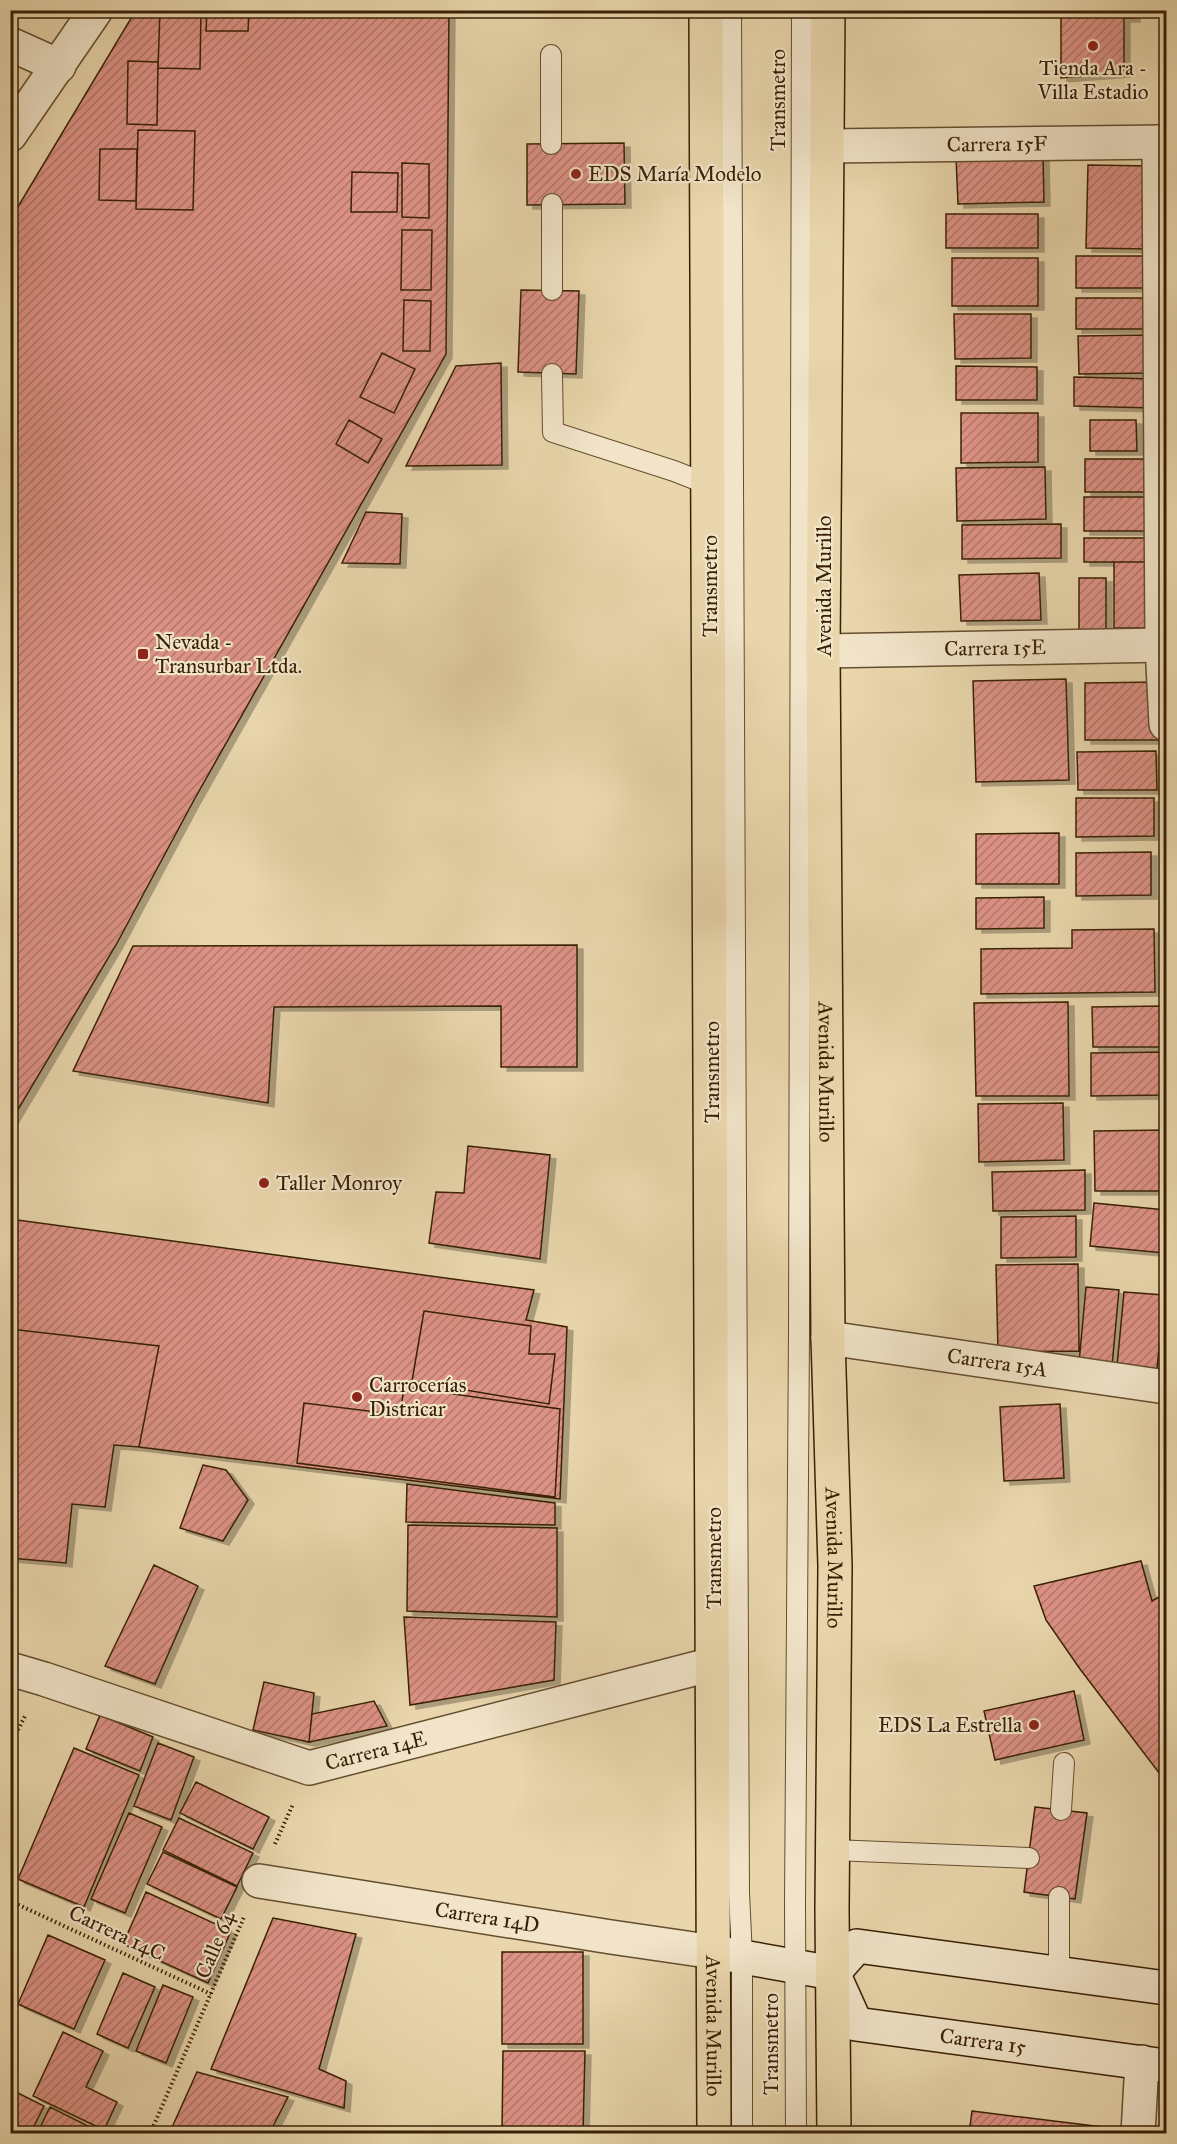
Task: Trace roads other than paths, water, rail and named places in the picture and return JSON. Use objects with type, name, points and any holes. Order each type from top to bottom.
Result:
[{"type":"main road","name":"Avenida Murillo","points":[[706,10],[712,1664],[728,1954],[714,2133]]},
{"type":"main road","name":"Avenida Murillo","points":[[828,10],[823,651],[828,1338],[835,1566],[834,2133]]},
{"type":"street","points":[[10,135],[96,10]]},
{"type":"street","points":[[10,44],[59,66]]},
{"type":"street","points":[[1163,142],[1164,645],[1167,724]]},
{"type":"street","name":"Carrera 15F","points":[[826,146],[1163,142]]},
{"type":"street","name":"Carrera 15E","points":[[823,651],[1164,645]]},
{"type":"street","name":"Carrera 15A","points":[[828,1338],[1167,1387]]},
{"type":"street","name":"Carrera 14E","points":[[10,1670],[44,1679],[309,1768],[712,1664]]},
{"type":"street","name":"Carrera 14D","points":[[259,1881],[728,1954]]},
{"type":"street","points":[[728,1954],[833,1973],[857,1946],[1167,1988]]},
{"type":"street","name":"Carrera 15","points":[[833,1973],[856,2024],[1154,2064]]},
{"type":"street","points":[[1138,2133],[1154,2064]]},
{"type":"lane","name":"Transmetro","points":[[731,10],[739,1881],[728,1954],[742,2133]]},
{"type":"lane","name":"Transmetro","points":[[796,2133],[802,10]]},
{"type":"lane","points":[[551,55],[551,144]]},
{"type":"lane","points":[[552,204],[552,291]]},
{"type":"lane","points":[[552,374],[553,432],[707,484]]},
{"type":"lane","points":[[1061,1810],[1064,1763]]},
{"type":"lane","points":[[833,1850],[1029,1857]]},
{"type":"lane","points":[[1059,1897],[1059,1973]]},
{"type":"place","name":"Tienda Ara - Villa Estadio","points":[[1093,46]]},
{"type":"place","name":"EDS María Modelo","points":[[576,174]]},
{"type":"place","name":"Nevada - Transurbar Ltda.","points":[[143,654]]},
{"type":"place","name":"Taller Monroy","points":[[264,1183]]},
{"type":"place","name":"Carrocerías Districar","points":[[357,1397]]},
{"type":"place","name":"EDS La Estrella","points":[[1034,1725]]}]
